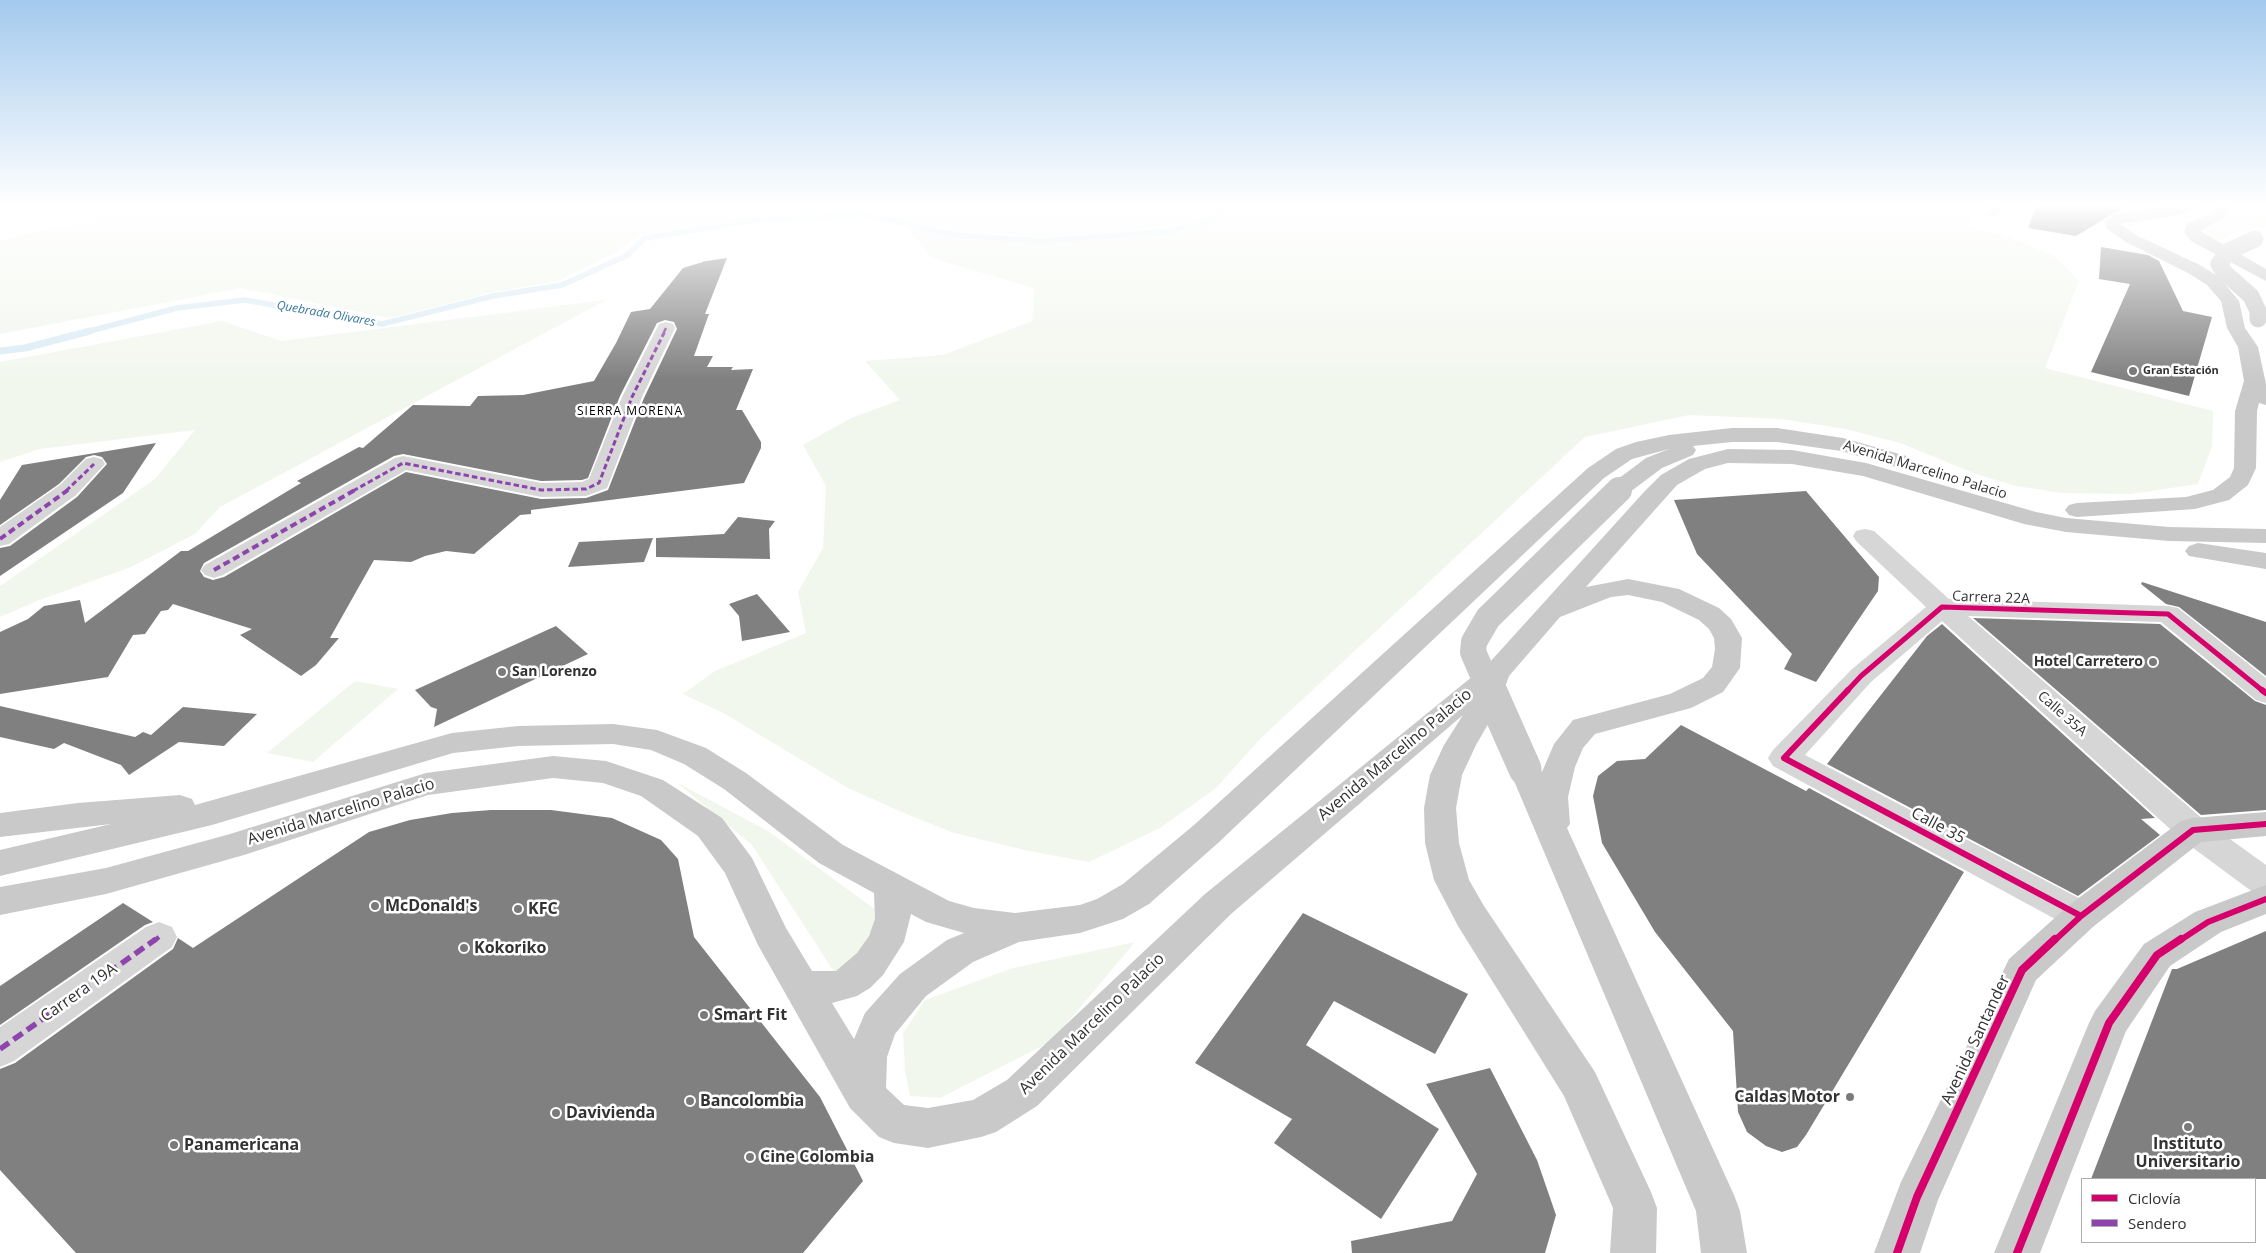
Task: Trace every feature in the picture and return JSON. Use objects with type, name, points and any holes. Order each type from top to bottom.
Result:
[{"type":"main road","points":[[2077,510],[2187,504],[2221,495],[2240,480],[2245,468],[2247,453],[2246,411],[2260,390],[2248,347],[2236,328],[2230,301],[2213,281],[2181,262]]},
{"type":"main road","points":[[2220,262],[2219,264],[2224,272],[2251,296],[2258,311],[2258,330],[2248,347]]},
{"type":"main road","points":[[2241,262],[2266,276]]},
{"type":"main road","points":[[1724,1253],[1718,1211],[1553,830],[1473,652],[1474,642],[1488,618],[1622,487],[1654,463],[1666,457],[1732,435]]},
{"type":"main road","name":"Avenida Marcelino Palacio","points":[[8,862],[212,813],[241,802],[452,743],[518,736],[613,734],[657,740],[695,756],[734,781],[831,854],[939,912],[974,922],[1015,928],[1080,919],[1110,909],[1136,894],[1206,834],[1609,462],[1644,446],[1732,435],[1777,435],[1843,445],[1991,491],[2039,504],[2077,510]]},
{"type":"main road","name":"Avenida Marcelino Palacio","points":[[0,901],[106,881],[232,846],[426,784],[553,767],[606,772],[652,788],[710,827],[740,867],[771,935],[864,1095],[894,1123],[928,1128],[981,1118],[1022,1093],[1218,904],[1498,669],[1652,497],[1670,480],[1683,471],[1712,460],[1748,455],[1792,457],[1836,466]]},
{"type":"main road","points":[[1836,466],[1893,477],[2033,519],[2123,532],[2266,536]]},
{"type":"main road","points":[[1836,466],[1866,479],[1960,511],[2046,535],[2084,543],[2132,548],[2215,552],[2266,561]]},
{"type":"main road","points":[[2077,510],[2130,517],[2240,520],[2266,518]]},
{"type":"main road","points":[[1546,615],[1591,594],[1610,588],[1628,587],[1670,595],[1709,614],[1721,625],[1728,638],[1729,649],[1726,668],[1712,685],[1680,701],[1584,727],[1569,744],[1559,767],[1552,797],[1553,830]]},
{"type":"main road","points":[[1498,669],[1483,707],[1460,745],[1446,775],[1440,808],[1442,843],[1452,880],[1470,916],[1580,1085],[1635,1208],[1633,1253]]},
{"type":"main road","name":"Avenida Marcelino Palacio","points":[[0,825],[78,816],[241,802]]},
{"type":"main road","points":[[2193,830],[2266,824]]},
{"type":"main road","name":"Avenida Santander","points":[[1897,1253],[1917,1197],[2022,970],[2081,916],[2193,830]]},
{"type":"main road","points":[[801,987],[828,988],[844,985],[857,977],[870,964],[886,942],[893,919],[894,908],[891,887]]},
{"type":"main road","points":[[2017,1253],[2109,1023],[2146,970],[2157,955],[2208,922],[2266,899]]},
{"type":"main road","points":[[864,1095],[867,1057],[878,1025],[913,985],[960,951],[1015,928]]},
{"type":"street","points":[[214,570],[403,463],[541,490],[586,489],[599,483],[632,397],[666,328]]},
{"type":"street","points":[[0,539],[68,490],[94,464]]},
{"type":"street","name":"Calle 35A","points":[[1865,536],[2193,830],[2266,883]]},
{"type":"street","name":"Carrera 22A","points":[[1784,758],[1861,676],[1942,607],[2168,614],[2266,693]]},
{"type":"street","name":"Calle 35","points":[[1784,758],[2081,916]]},
{"type":"street","name":"Carrera 19A","points":[[0,1049],[159,937]]},
{"type":"shaded area","points":[[0,262],[595,262],[558,281],[489,293],[390,318],[241,288],[0,334]]},
{"type":"shaded area","points":[[946,262],[2061,262],[2079,281],[2045,368],[2213,411],[2212,446],[2198,484],[2131,494],[2062,493],[2016,486],[1976,474],[1900,443],[1846,429],[1781,419],[1689,415],[1585,437],[1261,738],[1215,789],[1160,828],[1089,862],[1029,851],[954,833],[906,814],[848,788],[725,714],[683,694],[715,671],[806,633],[798,592],[823,548],[826,486],[803,445],[851,418],[900,400],[865,361],[943,355],[1032,321],[1034,288]]},
{"type":"shaded area","points":[[606,300],[220,507],[195,534],[131,567],[37,601],[0,617],[0,586],[155,479],[195,430],[40,449],[0,462],[0,362],[222,321],[281,341]]},
{"type":"shaded area","points":[[355,681],[398,689],[313,762],[267,753]]},
{"type":"shaded area","points":[[676,782],[768,831],[880,913],[862,948],[836,975],[752,845]]},
{"type":"shaded area","points":[[1135,942],[1052,1041],[940,1098],[910,1096],[905,1071],[903,1033],[925,1000],[1013,968]]},
{"type":"building","points":[[701,262],[725,262],[705,314],[709,314],[694,356],[713,356],[707,367],[733,367],[731,370],[753,369],[736,410],[742,410],[761,442],[761,448],[744,483],[531,510],[531,514],[520,515],[474,554],[446,551],[425,556],[411,562],[374,560],[330,638],[339,638],[316,665],[301,676],[240,635],[252,629],[173,604],[168,610],[161,611],[145,634],[133,635],[108,677],[0,694],[0,632],[28,619],[44,606],[80,600],[85,623],[181,551],[188,551],[301,483],[297,481],[359,447],[363,448],[413,405],[470,406],[478,396],[523,395],[594,381],[631,312],[650,309],[683,268]],"holes":[[[665,320],[674,322],[677,329],[644,398],[608,490],[586,498],[541,499],[406,472],[224,577],[213,580],[204,577],[200,571],[204,563],[394,456],[403,454],[541,481],[582,480],[588,478],[620,396],[657,323]]]},
{"type":"building","points":[[2100,262],[2160,262],[2183,311],[2212,317],[2189,396],[2091,372],[2130,284],[2099,279]]},
{"type":"building","points":[[156,443],[123,493],[0,576],[0,548],[10,546],[77,497],[107,464],[102,457],[94,455],[86,457],[59,484],[0,525],[0,500],[22,465]]},
{"type":"building","points":[[1806,491],[1879,577],[1878,591],[1816,682],[1784,669],[1792,654],[1697,554],[1674,500]]},
{"type":"building","points":[[738,517],[775,521],[769,529],[770,559],[656,557],[656,538],[724,534]]},
{"type":"building","points":[[653,538],[644,562],[568,567],[579,542]]},
{"type":"building","points":[[2142,582],[2266,622],[2266,676],[2179,607],[2166,604],[2141,584]]},
{"type":"building","points":[[757,594],[790,632],[742,641],[739,616],[729,604]]},
{"type":"building","points":[[1973,618],[2160,624],[2255,701],[2266,705],[2266,810],[2201,815]]},
{"type":"building","points":[[1942,624],[2155,818],[2141,819],[2160,835],[2078,896],[1827,764],[1927,636]]},
{"type":"building","name":"San Lorenzo","points":[[556,626],[588,654],[434,727],[437,709],[431,707],[415,690]]},
{"type":"building","points":[[0,706],[135,737],[143,732],[151,735],[183,707],[257,714],[224,746],[179,742],[129,775],[121,765],[64,743],[54,749],[0,737]]},
{"type":"building","points":[[1681,725],[1806,791],[1809,788],[1964,872],[1806,1135],[1797,1147],[1782,1152],[1766,1146],[1747,1132],[1738,1112],[1733,1031],[1655,932],[1602,843],[1593,796],[1598,776],[1617,761],[1645,759]]},
{"type":"building","points":[[491,810],[551,810],[612,818],[661,840],[678,859],[694,937],[820,1097],[863,1181],[803,1253],[76,1253],[0,1170],[0,1069],[15,1063],[173,949],[178,938],[193,948],[369,832],[410,820],[452,813]]},
{"type":"building","points":[[123,903],[153,922],[145,925],[0,1025],[0,986]]},
{"type":"building","points":[[1303,913],[1468,994],[1435,1054],[1334,1001],[1306,1045],[1439,1129],[1381,1219],[1274,1143],[1292,1119],[1195,1063]]},
{"type":"building","name":"Instituto Universitario","points":[[2266,931],[2266,1179],[2091,1178],[2172,969],[2177,969]]},
{"type":"building","points":[[1490,1068],[1537,1160],[1556,1215],[1545,1253],[1352,1253],[1351,1241],[1452,1221],[1477,1174],[1426,1084]]},
{"type":"waterway","name":"Quebrada Olivares","points":[[86,332],[177,308],[245,300],[382,324],[493,296],[562,285],[612,262]]},
{"type":"waterway","name":"Quebrada Olivares","points":[[0,351],[25,348],[90,331]]},
{"type":"marked path","points":[[214,570],[403,463],[541,490],[586,489],[599,483],[632,397],[666,328]]},
{"type":"marked path","points":[[0,539],[68,490],[94,464]]},
{"type":"marked path","points":[[0,1049],[159,937]]},
{"type":"cycle path","points":[[2081,916],[1784,758],[1861,676],[1942,607],[2168,614],[2266,693]]},
{"type":"cycle path","points":[[1897,1253],[1917,1197],[2022,970],[2081,916],[2193,830],[2266,824]]},
{"type":"cycle path","points":[[2017,1253],[2109,1023],[2146,970],[2157,955],[2208,922],[2266,899]]},
{"type":"place","name":"Gran Estación","points":[[2133,371]]},
{"type":"place","name":"Hotel Carretero","points":[[2153,662]]},
{"type":"place","name":"San Lorenzo","points":[[502,672]]},
{"type":"place","name":"McDonald's","points":[[375,906]]},
{"type":"place","name":"KFC","points":[[518,909]]},
{"type":"place","name":"Kokoriko","points":[[464,948]]},
{"type":"place","name":"Smart Fit","points":[[704,1015]]},
{"type":"place","name":"Caldas Motor","points":[[1850,1097]]},
{"type":"place","name":"Bancolombia","points":[[690,1101]]},
{"type":"place","name":"Davivienda","points":[[556,1113]]},
{"type":"place","name":"Instituto Universitario","points":[[2188,1127]]},
{"type":"place","name":"Panamericana","points":[[174,1145]]},
{"type":"place","name":"Cine Colombia","points":[[750,1157]]},
{"type":"district","name":"SIERRA MORENA","points":[[630,412]]}]
